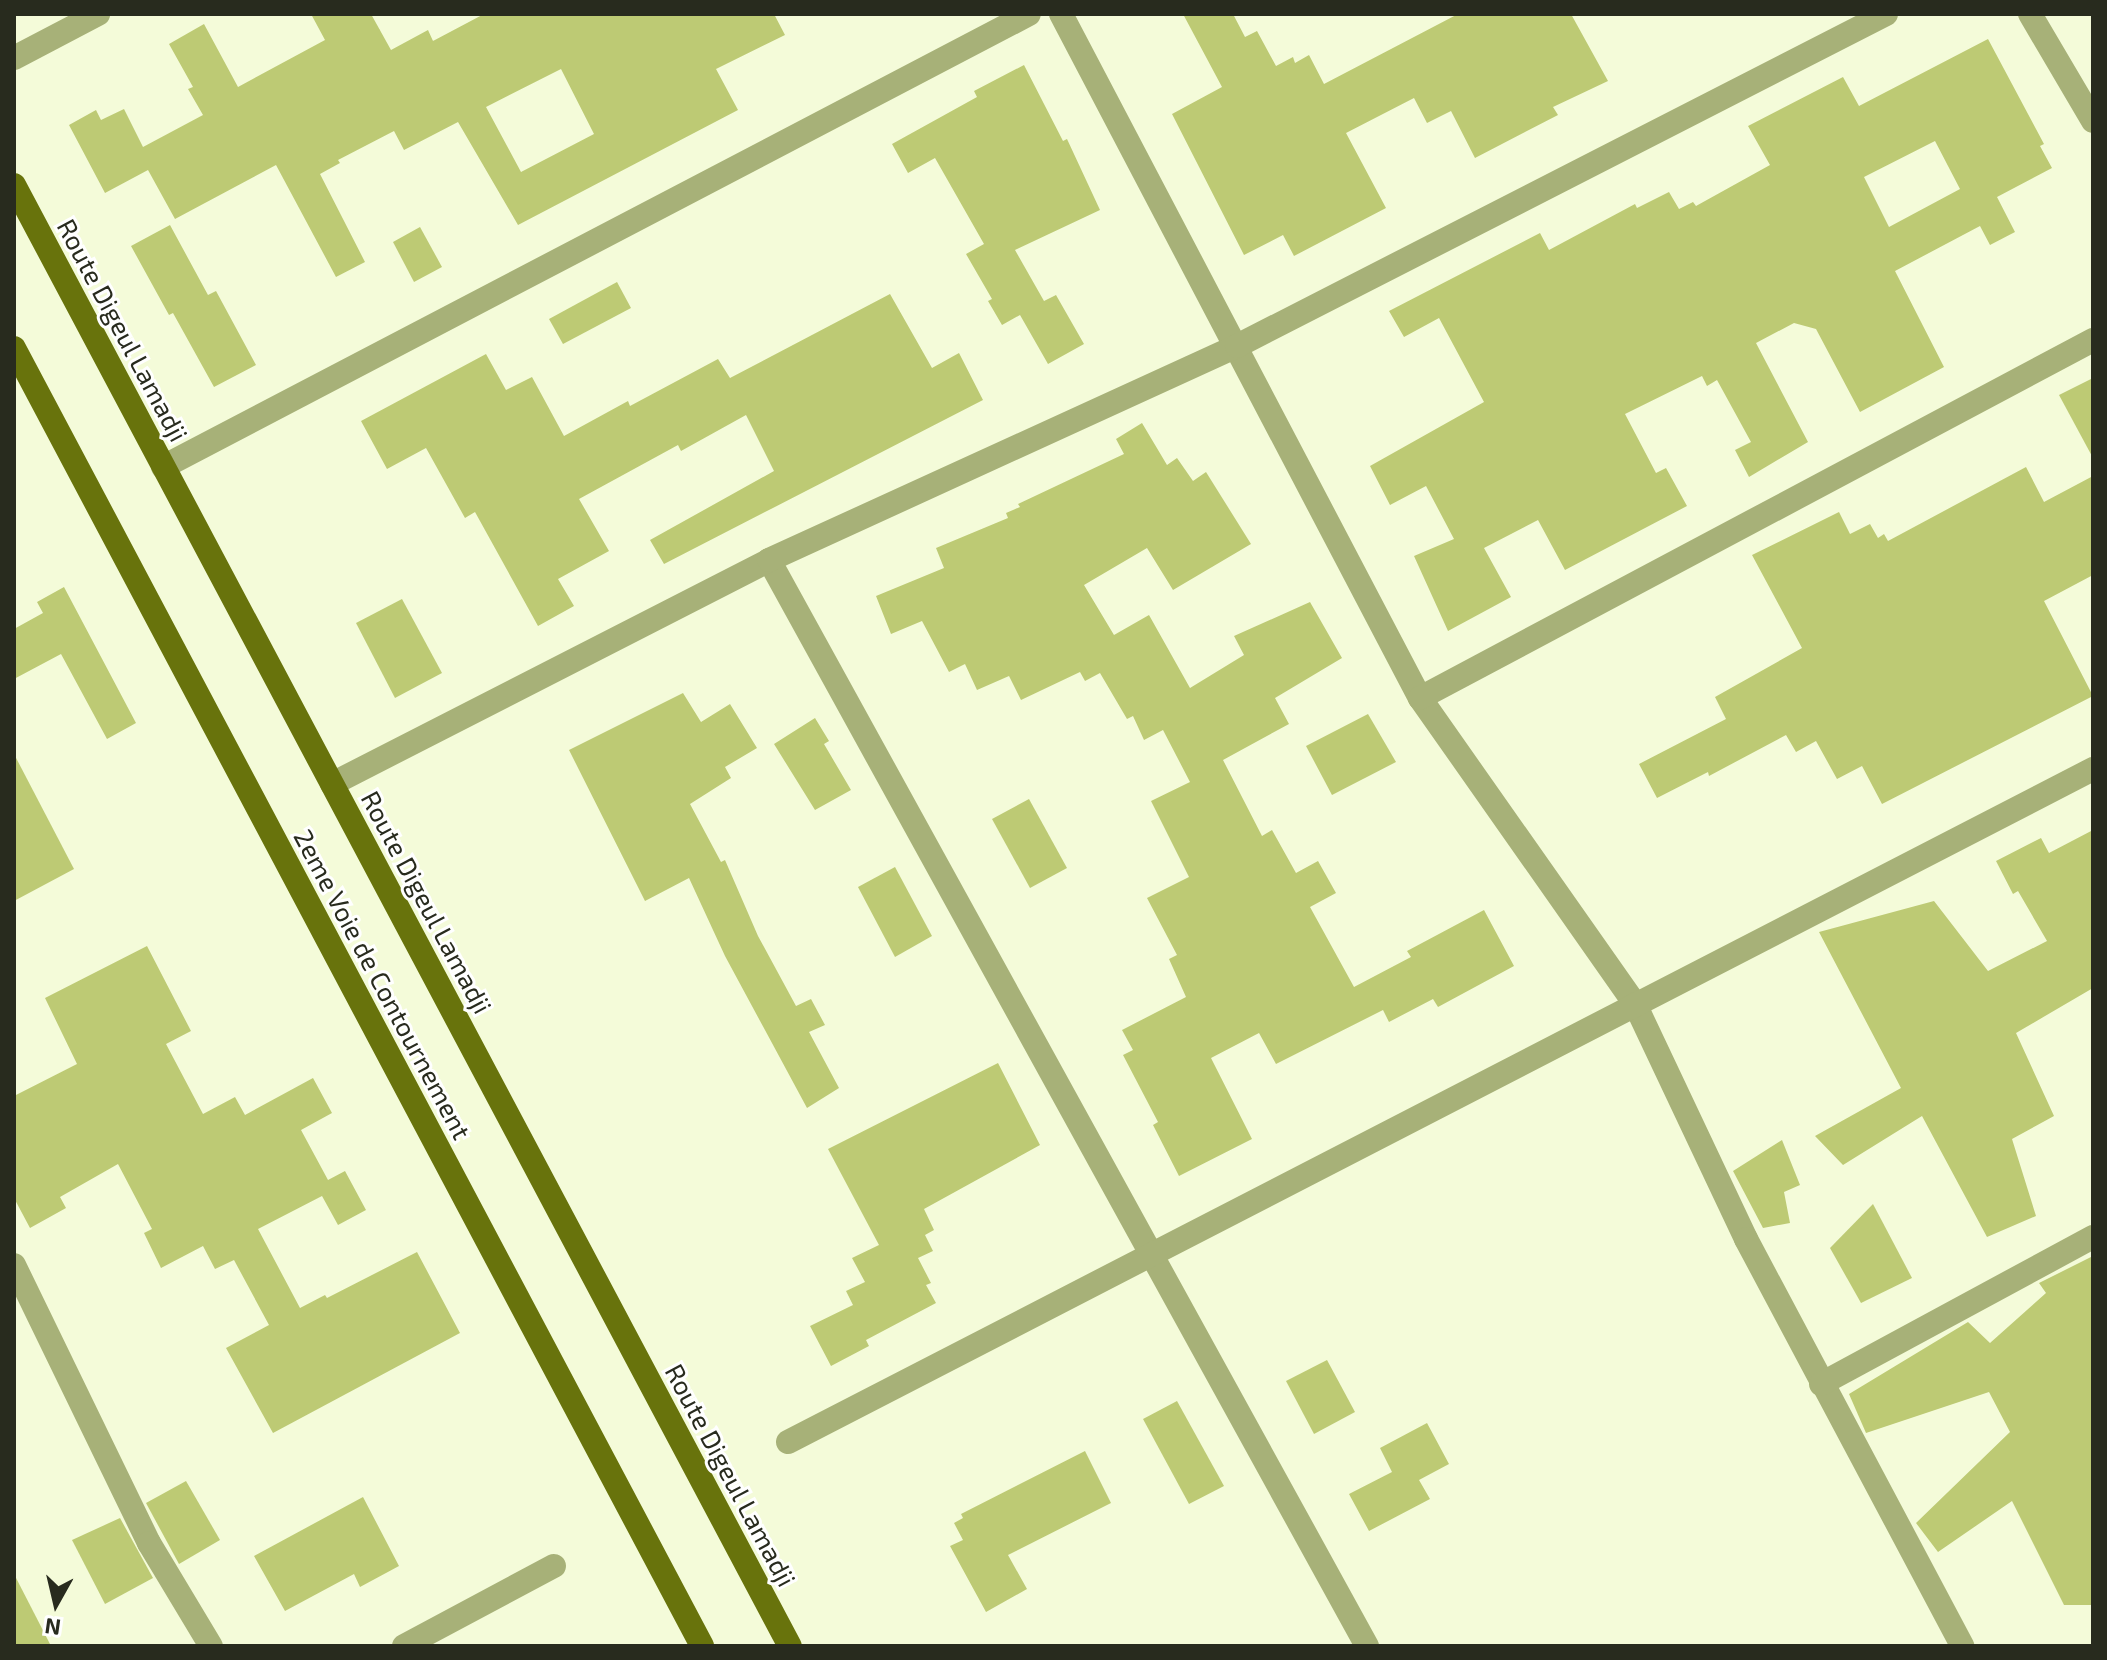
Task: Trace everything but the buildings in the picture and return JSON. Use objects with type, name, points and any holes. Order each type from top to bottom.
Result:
[{"type":"main road","name":"Route Digeul Lamadji","points":[[14,185],[790,1646]]},
{"type":"main road","name":"2eme Voie de Contournement","points":[[14,348],[702,1646]]},
{"type":"street","points":[[14,58],[98,14]]},
{"type":"street","points":[[163,467],[1029,14]]},
{"type":"street","points":[[1061,14],[1420,698],[1635,1004],[1746,1239],[1962,1646]]},
{"type":"street","points":[[332,784],[769,560],[1237,346],[1886,14]]},
{"type":"street","points":[[2030,14],[2093,121]]},
{"type":"street","points":[[1420,698],[2093,340]]},
{"type":"street","points":[[769,560],[1367,1646]]},
{"type":"street","points":[[788,1442],[2093,769]]},
{"type":"street","points":[[1821,1384],[2093,1237]]},
{"type":"street","points":[[14,1265],[149,1543],[211,1646]]},
{"type":"street","points":[[404,1646],[554,1566]]}]
